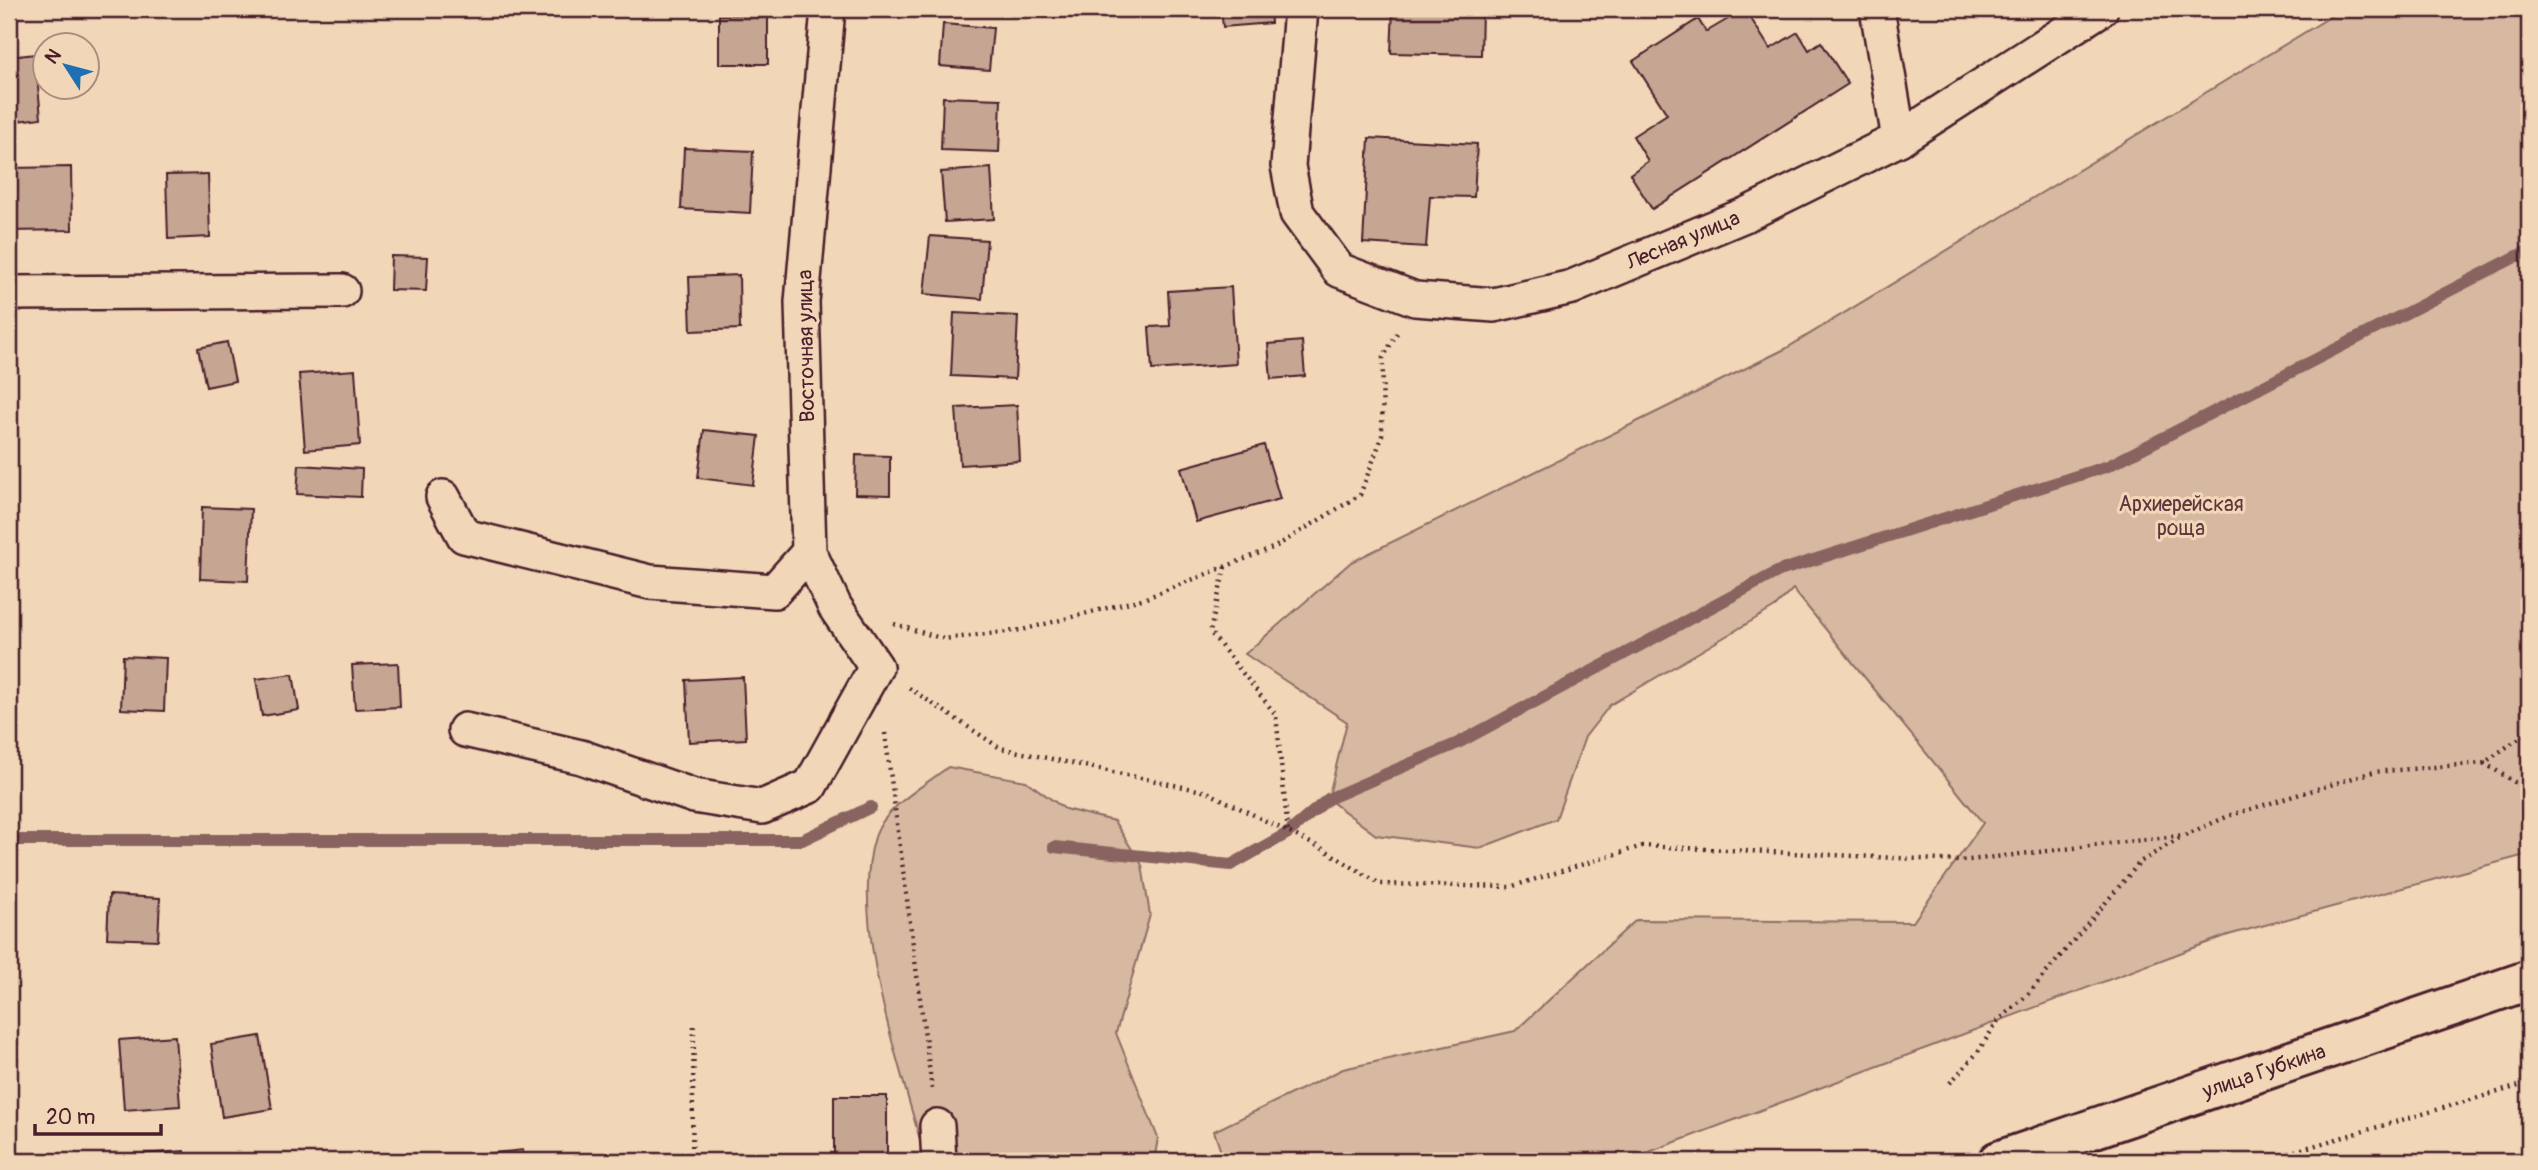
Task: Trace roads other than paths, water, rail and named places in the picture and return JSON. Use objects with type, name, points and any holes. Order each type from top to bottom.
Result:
[{"type":"main road","name":"улица Губкина","points":[[1998,1161],[2529,980]]},
{"type":"street","name":"Восточная улица","points":[[465,730],[581,757],[694,796],[762,807],[810,786],[876,667],[835,607],[810,552],[802,302],[828,9]]},
{"type":"street","name":"Лесная улица","points":[[1301,9],[1288,166],[1297,213],[1339,270],[1416,299],[1494,305],[1572,287],[1747,214],[1899,139],[2101,9]]},
{"type":"street","points":[[1877,9],[1899,139]]},
{"type":"street","points":[[9,293],[342,291]]},
{"type":"street","points":[[443,497],[464,536],[650,582],[774,590],[810,552]]},
{"type":"street","points":[[937,1126],[939,1161]]},
{"type":"waterway","points":[[1054,847],[1231,865],[1288,833],[1328,799],[1458,743],[1779,571],[2108,466],[2529,250]]},
{"type":"waterway","points":[[9,840],[802,840],[871,807]]},
{"type":"park label","name":"Архиерейская роща","points":[[2181,516]]}]
